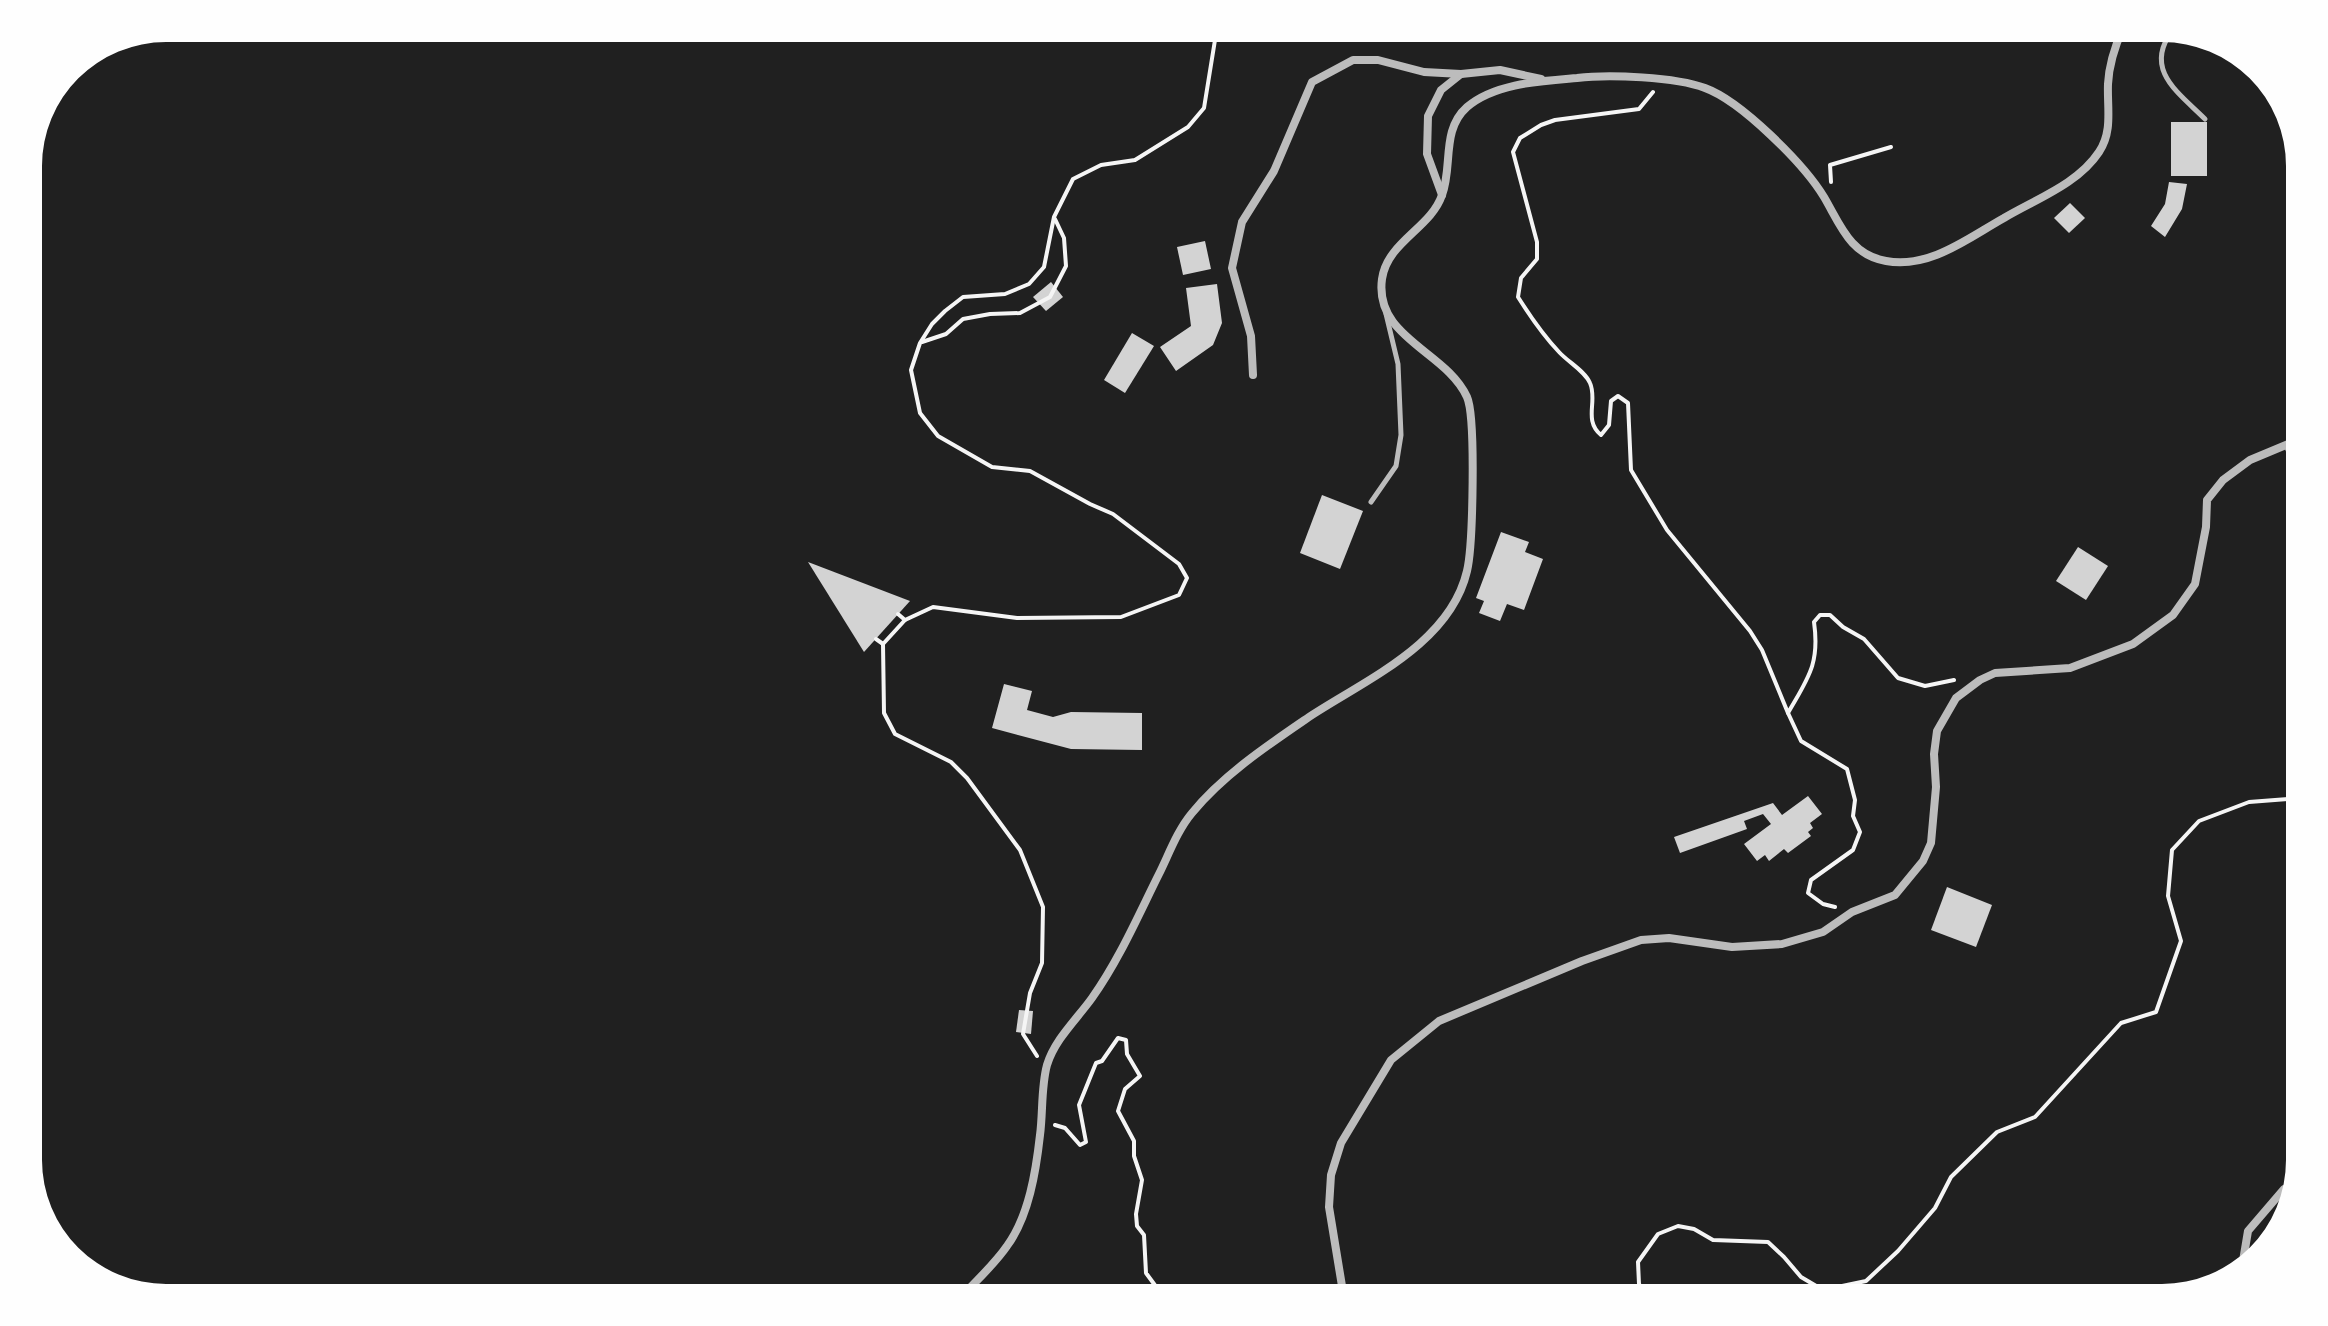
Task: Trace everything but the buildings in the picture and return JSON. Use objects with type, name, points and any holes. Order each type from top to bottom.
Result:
[{"type":"street","points":[[973,1284],[1010,1244],[1030,1194],[1048,1064],[1065,1033],[1112,966],[1188,817],[1214,787],[1266,748],[1309,717],[1398,663],[1447,615],[1458,595],[1468,569],[1473,425],[1467,398],[1454,378],[1394,326],[1385,309],[1382,280],[1390,258],[1433,211],[1442,195],[1449,139],[1456,118],[1471,103],[1502,89],[1547,81],[1596,76],[1662,80],[1703,87],[1725,98],[1768,133],[1823,195],[1842,234],[1859,249],[1882,261],[1905,261],[1933,257],[2050,192],[2077,175],[2098,155],[2106,137],[2111,62],[2118,42]]},
{"type":"street","points":[[1253,375],[1251,336],[1232,268],[1242,222],[1274,171],[1312,82],[1353,60],[1378,60],[1424,72],[1461,74],[1500,70],[1547,81]]},
{"type":"street","points":[[1442,195],[1427,154],[1428,116],[1441,90],[1461,74]]},
{"type":"street","points":[[1342,1284],[1329,1207],[1331,1175],[1341,1143],[1391,1060],[1439,1021],[1582,961],[1641,940],[1669,938],[1732,947],[1782,944],[1823,932],[1852,912],[1895,895],[1923,861],[1931,843],[1937,731],[1956,698],[1995,673],[2070,668],[2133,644],[2173,615],[2195,584],[2206,527],[2207,500],[2223,480],[2250,460],[2286,444]]},
{"type":"street","points":[[2244,1252],[2248,1231],[2282,1191]]},
{"type":"lane","points":[[2165,42],[2160,58],[2165,79],[2205,119]]},
{"type":"lane","points":[[1371,502],[1396,466],[1401,435],[1398,364],[1385,309]]},
{"type":"path","points":[[1048,1064],[1029,1047],[1023,1034],[1030,993],[1042,963],[1043,907],[1020,850],[967,778],[951,762],[895,734],[884,713],[883,644],[905,620],[933,607],[1017,618],[1121,617],[1179,595],[1187,578],[1179,564],[1113,514],[1030,471],[992,467],[938,436],[920,413],[911,370],[920,343],[932,324],[963,297],[1005,294],[1029,284],[1044,267],[1054,217],[1073,179],[1101,165],[1135,160],[1188,127],[1204,108],[1215,42]]},
{"type":"path","points":[[1662,80],[1639,109],[1555,120],[1520,138],[1513,152],[1537,242],[1537,259],[1521,278],[1518,297],[1556,349],[1588,378],[1592,387],[1591,420],[1598,433],[1601,435],[1609,425],[1611,401],[1618,396],[1628,403],[1631,470],[1667,530],[1762,650],[1801,741],[1847,769],[1855,800],[1853,816],[1860,832],[1853,850],[1811,880],[1808,893],[1823,904],[1852,912]]},
{"type":"path","points":[[1831,213],[1830,165],[1891,147]]},
{"type":"path","points":[[920,343],[946,334],[963,319],[1020,313],[1050,297],[1066,266],[1064,238],[1054,217]]},
{"type":"path","points":[[898,614],[905,620]]},
{"type":"path","points":[[1788,713],[1814,667],[1817,643],[1814,622],[1820,615],[1830,615],[1864,639],[1898,678],[1925,686],[1955,680]]},
{"type":"path","points":[[876,639],[883,644]]},
{"type":"path","points":[[1852,1284],[1866,1281],[1898,1251],[1935,1208],[1951,1177],[1997,1132],[2035,1117],[2121,1023],[2156,1012],[2181,941],[2168,896],[2172,850],[2199,821],[2249,802],[2286,799]]},
{"type":"path","points":[[1041,1123],[1065,1128],[1080,1145],[1086,1142],[1079,1105],[1087,1082],[1096,1063],[1102,1061],[1118,1038],[1126,1040],[1127,1054],[1140,1076],[1125,1089],[1118,1111],[1134,1141],[1134,1156],[1142,1180],[1137,1226],[1144,1235],[1146,1273],[1154,1284]]},
{"type":"path","points":[[1639,1284],[1638,1262],[1658,1234],[1678,1226],[1694,1229],[1713,1240],[1768,1242],[1801,1277],[1813,1284]]},
{"type":"shaded area","points":[[2162,42],[2194,46],[2224,59],[2250,78],[2269,104],[2282,134],[2286,158],[2286,1160],[2282,1192],[2269,1222],[2250,1248],[2224,1267],[2194,1280],[2162,1284],[166,1284],[134,1280],[104,1267],[84,1253],[63,1229],[49,1200],[42,1168],[42,158],[46,134],[55,111],[84,73],[126,49],[150,43]]}]
